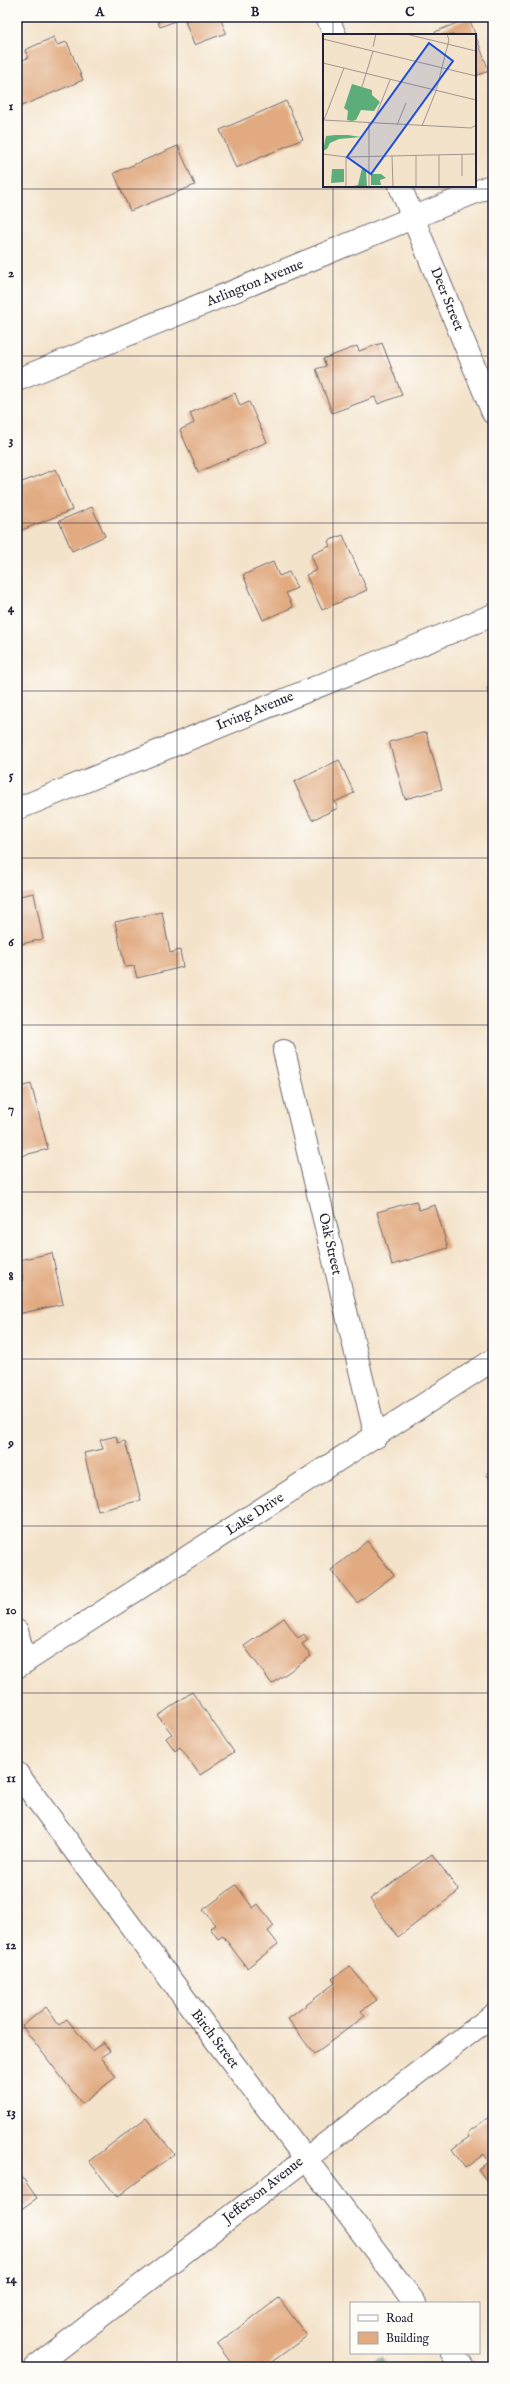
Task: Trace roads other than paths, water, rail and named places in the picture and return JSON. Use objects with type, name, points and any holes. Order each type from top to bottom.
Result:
[{"type":"street","points":[[327,17],[335,34]]},
{"type":"street","name":"Arlington Avenue","points":[[17,380],[493,185]]},
{"type":"street","name":"Deer Street","points":[[400,187],[493,413]]},
{"type":"street","name":"Irving Avenue","points":[[17,809],[493,615]]},
{"type":"street","name":"Oak Street","points":[[284,1051],[376,1437]]},
{"type":"street","name":"Lake Drive","points":[[21,1664],[376,1437],[493,1360]]},
{"type":"street","points":[[17,1631],[21,1664]]},
{"type":"street","name":"Birch Street","points":[[17,1773],[214,2038],[306,2157],[414,2302]]},
{"type":"street","name":"Jefferson Avenue","points":[[35,2367],[306,2157],[493,2015]]},
{"type":"street","points":[[453,2354],[463,2367]]}]
